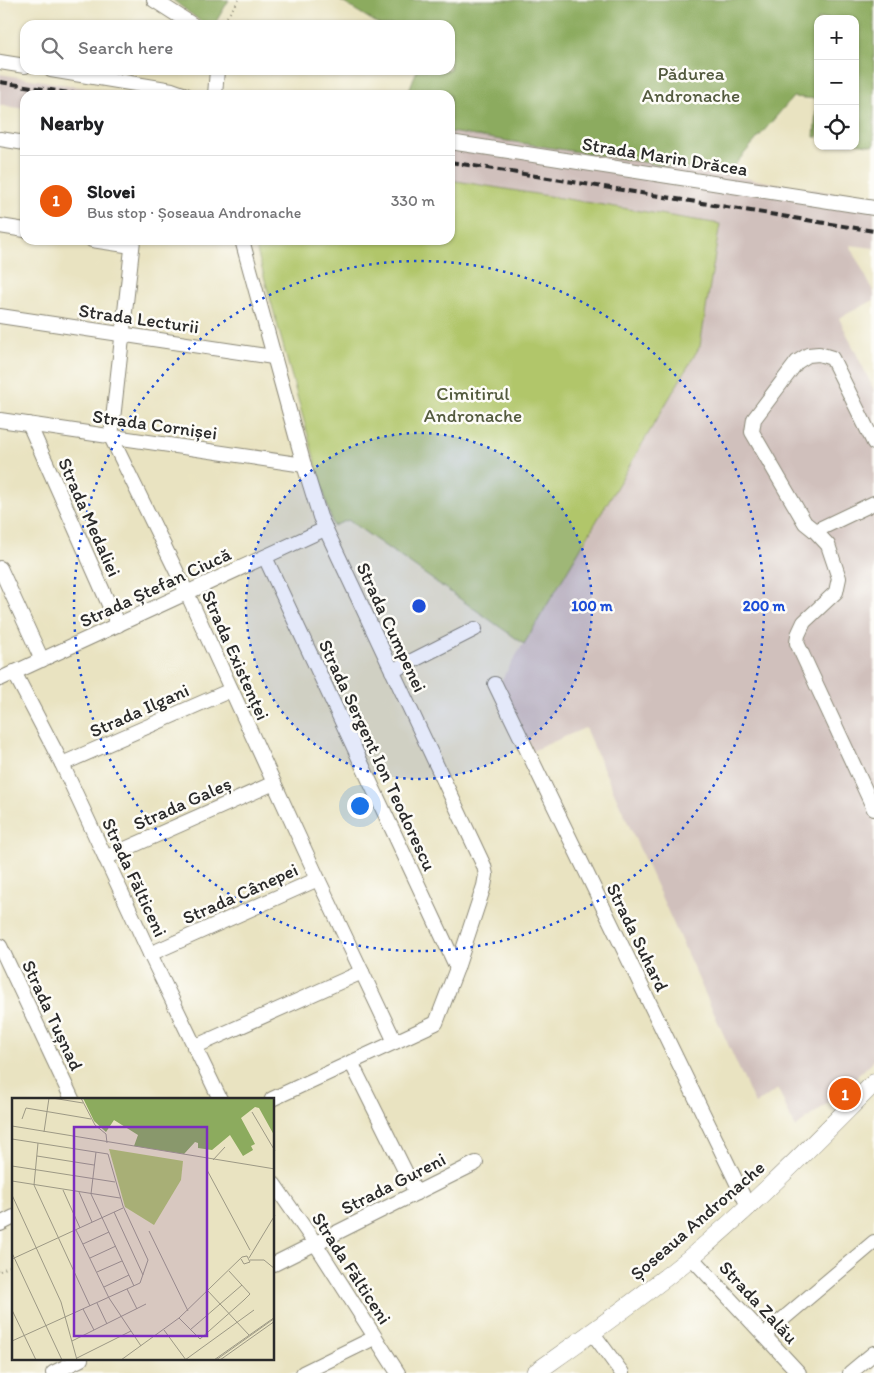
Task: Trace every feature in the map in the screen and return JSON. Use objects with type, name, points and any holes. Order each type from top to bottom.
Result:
[{"type":"main road","name":"Șoseaua Andronache","points":[[535,1373],[643,1295],[691,1257],[748,1206],[874,1083]]},
{"type":"street","points":[[154,0],[186,20]]},
{"type":"street","points":[[0,62],[20,65]]},
{"type":"street","points":[[81,75],[172,90]]},
{"type":"street","points":[[215,90],[217,75]]},
{"type":"street","points":[[0,139],[20,142]]},
{"type":"street","name":"Strada Marin Drăcea","points":[[455,143],[874,208]]},
{"type":"street","points":[[0,226],[20,229]]},
{"type":"street","points":[[111,437],[133,245]]},
{"type":"street","name":"Strada Cumpenei","points":[[243,245],[304,465],[325,529],[485,871],[484,886],[438,1019],[432,1026],[395,1042]]},
{"type":"street","name":"Strada Lecturii","points":[[0,316],[273,357]]},
{"type":"street","points":[[874,443],[832,358],[819,354],[808,355],[797,362],[754,419],[752,432],[805,523],[816,530],[828,545],[839,578],[836,592],[804,622],[797,642],[874,809]]},
{"type":"street","name":"Strada Cornișei","points":[[0,420],[304,465]]},
{"type":"street","name":"Strada Medaliei","points":[[29,424],[118,625]]},
{"type":"street","name":"Strada Existenței","points":[[111,437],[187,593],[395,1042]]},
{"type":"street","points":[[816,530],[874,504]]},
{"type":"street","name":"Strada Ștefan Ciucă","points":[[0,679],[325,529]]},
{"type":"street","name":"Strada Sergent Ion Teodorescu","points":[[265,557],[457,968]]},
{"type":"street","points":[[0,568],[42,660]]},
{"type":"street","points":[[392,671],[475,628]]},
{"type":"street","name":"Strada Fălticeni","points":[[14,672],[62,764],[220,1098]]},
{"type":"street","name":"Strada Suhard","points":[[495,684],[748,1206]]},
{"type":"street","name":"Strada Ilgani","points":[[62,764],[231,690]]},
{"type":"street","name":"Strada Galeș","points":[[105,858],[274,784]]},
{"type":"street","name":"Strada Cânepei","points":[[150,954],[318,879]]},
{"type":"street","name":"Strada Tușnad","points":[[0,946],[72,1098]]},
{"type":"street","points":[[194,1047],[362,972]]},
{"type":"street","points":[[274,1098],[395,1042]]},
{"type":"street","points":[[351,1062],[416,1193]]},
{"type":"street","name":"Strada Gureni","points":[[275,1263],[476,1163]]},
{"type":"street","name":"Strada Fălticeni","points":[[275,1185],[315,1243],[398,1373]]},
{"type":"street","points":[[0,1224],[12,1218]]},
{"type":"street","points":[[764,1334],[874,1242]]},
{"type":"street","name":"Strada Zalău","points":[[691,1257],[799,1373]]},
{"type":"street","points":[[592,1332],[622,1373]]},
{"type":"street","points":[[303,1373],[374,1338]]},
{"type":"street","points":[[850,1373],[874,1353]]},
{"type":"street","points":[[54,1373],[79,1360]]},
{"type":"path","points":[[225,20],[239,0]]},
{"type":"path","points":[[0,1270],[12,1266]]},
{"type":"shaded area","points":[[0,74],[98,90],[20,90],[20,108],[0,105]]},
{"type":"shaded area","points":[[455,133],[874,200],[874,248],[850,245],[874,293],[874,300],[839,318],[874,390],[874,1060],[837,1096],[795,1128],[778,1089],[755,1104],[585,728],[532,751],[501,681],[700,346],[719,224],[455,181]]},
{"type":"green space","points":[[173,0],[229,0],[217,20],[199,20]]},
{"type":"green space","name":"Pădurea Andronache","points":[[339,0],[874,0],[874,146],[859,144],[859,15],[814,15],[814,99],[793,97],[726,175],[455,133],[455,90],[409,90],[415,75],[455,75],[455,20],[372,20]]},
{"type":"green space","name":"Cimitirul Andronache","points":[[455,181],[720,224],[700,346],[524,644],[348,520],[333,526],[255,245],[455,245]]},
{"type":"railway","points":[[0,82],[50,90]]},
{"type":"railway","points":[[455,163],[874,231]]},
{"type":"place","name":"Slovei","points":[[845,1094]]}]
